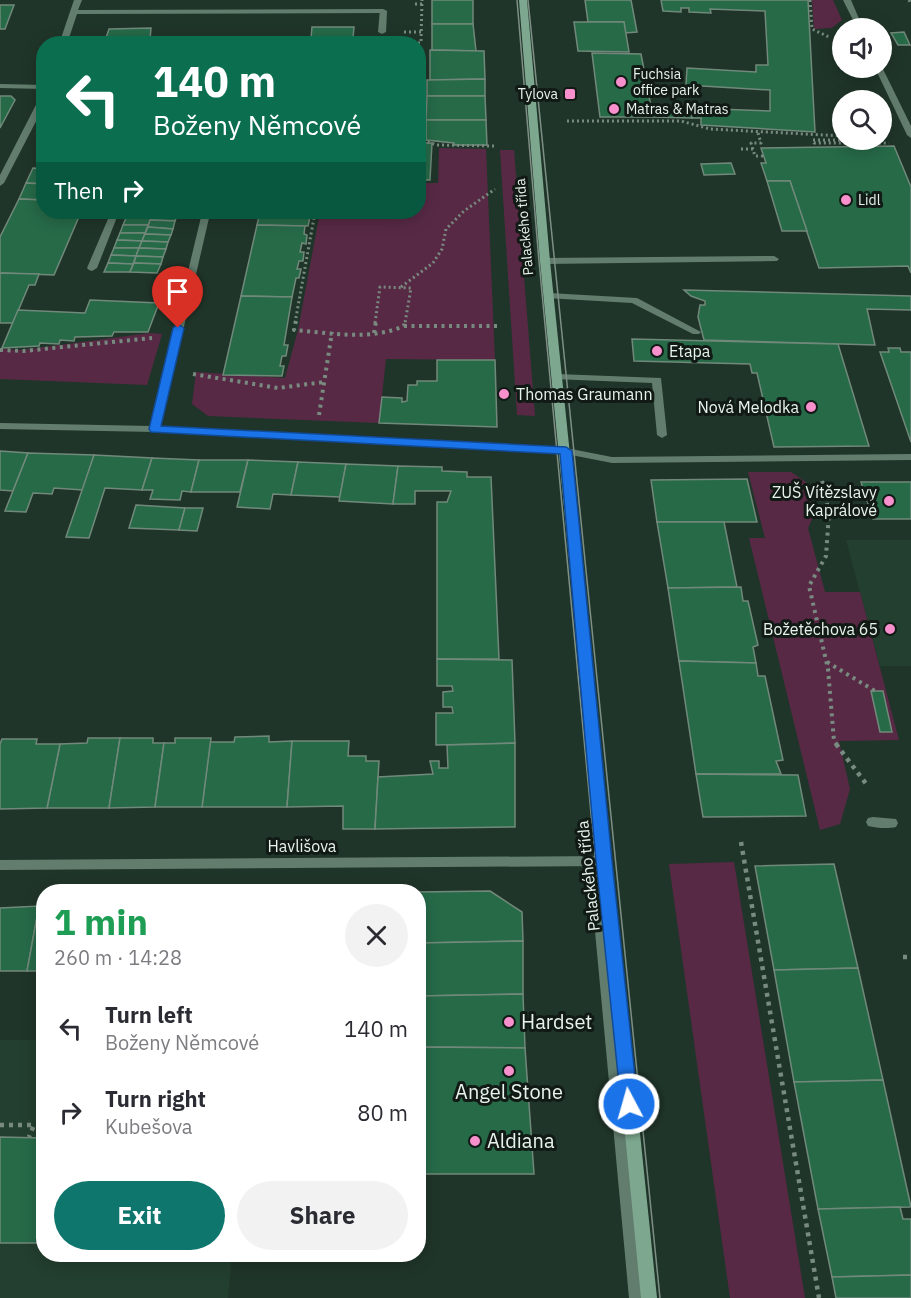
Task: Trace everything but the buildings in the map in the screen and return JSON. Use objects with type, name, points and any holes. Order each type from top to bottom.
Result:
[{"type":"street","points":[[66,36],[78,0]]},
{"type":"street","name":"Palackého třída","points":[[523,0],[545,261],[566,451],[604,861],[649,1298]]},
{"type":"street","points":[[847,0],[855,18]]},
{"type":"street","points":[[74,12],[383,11],[382,32]]},
{"type":"street","points":[[884,78],[911,135]]},
{"type":"street","points":[[0,86],[36,87]]},
{"type":"street","points":[[0,183],[36,113]]},
{"type":"street","points":[[92,268],[112,219]]},
{"type":"street","points":[[155,429],[205,219]]},
{"type":"street","points":[[545,261],[774,259]]},
{"type":"street","points":[[549,296],[634,300],[696,332]]},
{"type":"street","points":[[557,377],[657,380],[662,435]]},
{"type":"street","points":[[0,426],[155,429],[316,437],[566,451],[612,460],[911,457]]},
{"type":"street","points":[[873,822],[891,823]]},
{"type":"street","points":[[604,861],[597,877],[637,1298]]},
{"type":"street","name":"Havlišova","points":[[0,865],[604,861]]},
{"type":"path","points":[[810,0],[812,29],[829,37]]},
{"type":"path","points":[[909,0],[911,4]]},
{"type":"path","points":[[415,4],[422,2],[421,36]]},
{"type":"path","points":[[567,121],[681,121],[710,129],[832,136]]},
{"type":"path","points":[[758,133],[761,143],[751,143],[755,156],[764,156]]},
{"type":"path","points":[[832,140],[813,140],[814,143],[832,143]]},
{"type":"path","points":[[426,142],[437,145],[494,146]]},
{"type":"path","points":[[741,149],[753,149]]},
{"type":"path","points":[[401,287],[433,263],[442,249],[446,229],[464,211],[495,189]]},
{"type":"path","points":[[314,219],[294,330],[374,333],[394,332],[404,326],[501,326]]},
{"type":"path","points":[[374,333],[380,287],[411,288],[404,326]]},
{"type":"path","points":[[316,437],[332,332]]},
{"type":"path","points":[[0,350],[24,351],[152,338]]},
{"type":"path","points":[[193,374],[278,388],[324,382]]},
{"type":"path","points":[[816,458],[829,513],[826,556],[809,586],[826,661],[834,741],[867,785]]},
{"type":"path","points":[[826,661],[875,691]]},
{"type":"path","points":[[741,842],[819,1298]]},
{"type":"path","points":[[903,957],[911,957]]},
{"type":"path","points":[[0,1125],[33,1125],[29,1137]]},
{"type":"shaded area","points":[[812,0],[833,0],[841,18],[832,18],[832,28],[814,29]]},
{"type":"shaded area","points":[[439,148],[486,149],[495,360],[386,359],[379,423],[208,416],[192,404],[196,372],[285,378],[298,330],[319,219],[426,219],[426,183],[438,183]]},
{"type":"shaded area","points":[[500,150],[514,150],[535,416],[517,415]]},
{"type":"shaded area","points":[[150,333],[162,334],[147,385],[0,379],[0,349],[22,350]]},
{"type":"shaded area","points":[[748,472],[791,472],[806,482],[815,512],[808,528],[825,592],[860,592],[899,740],[839,741],[850,789],[840,824],[820,830],[749,538],[765,538]]},
{"type":"shaded area","name":"Božetěchova 65","points":[[846,540],[911,540],[911,666],[880,666]]},
{"type":"shaded area","points":[[734,862],[805,1298],[730,1298],[669,864]]},
{"type":"shaded area","points":[[0,1040],[36,1040],[36,1262],[231,1262],[228,1298],[0,1298]]},
{"type":"tram line","points":[[517,0],[539,261],[597,877]]},
{"type":"tram line","points":[[528,0],[660,1298]]},
{"type":"place","name":"Fuchsia office park","points":[[621,82]]},
{"type":"place","name":"Tylova","points":[[570,94]]},
{"type":"place","name":"Matras & Matras","points":[[614,109]]},
{"type":"place","name":"Lidl","points":[[846,200]]},
{"type":"place","name":"Etapa","points":[[657,351]]},
{"type":"place","name":"Thomas Graumann","points":[[504,394]]},
{"type":"place","name":"Nová Melodka","points":[[811,407]]},
{"type":"place","name":"ZUŠ Vítězslavy Kaprálové","points":[[889,501]]},
{"type":"place","name":"Božetěchova 65","points":[[890,629]]},
{"type":"place","name":"Hardset","points":[[509,1022]]},
{"type":"place","name":"Angel Stone","points":[[509,1071]]},
{"type":"place","name":"Aldiana","points":[[475,1141]]},
{"type":"route","points":[[178,328],[155,429],[566,451],[629,1104]]}]
